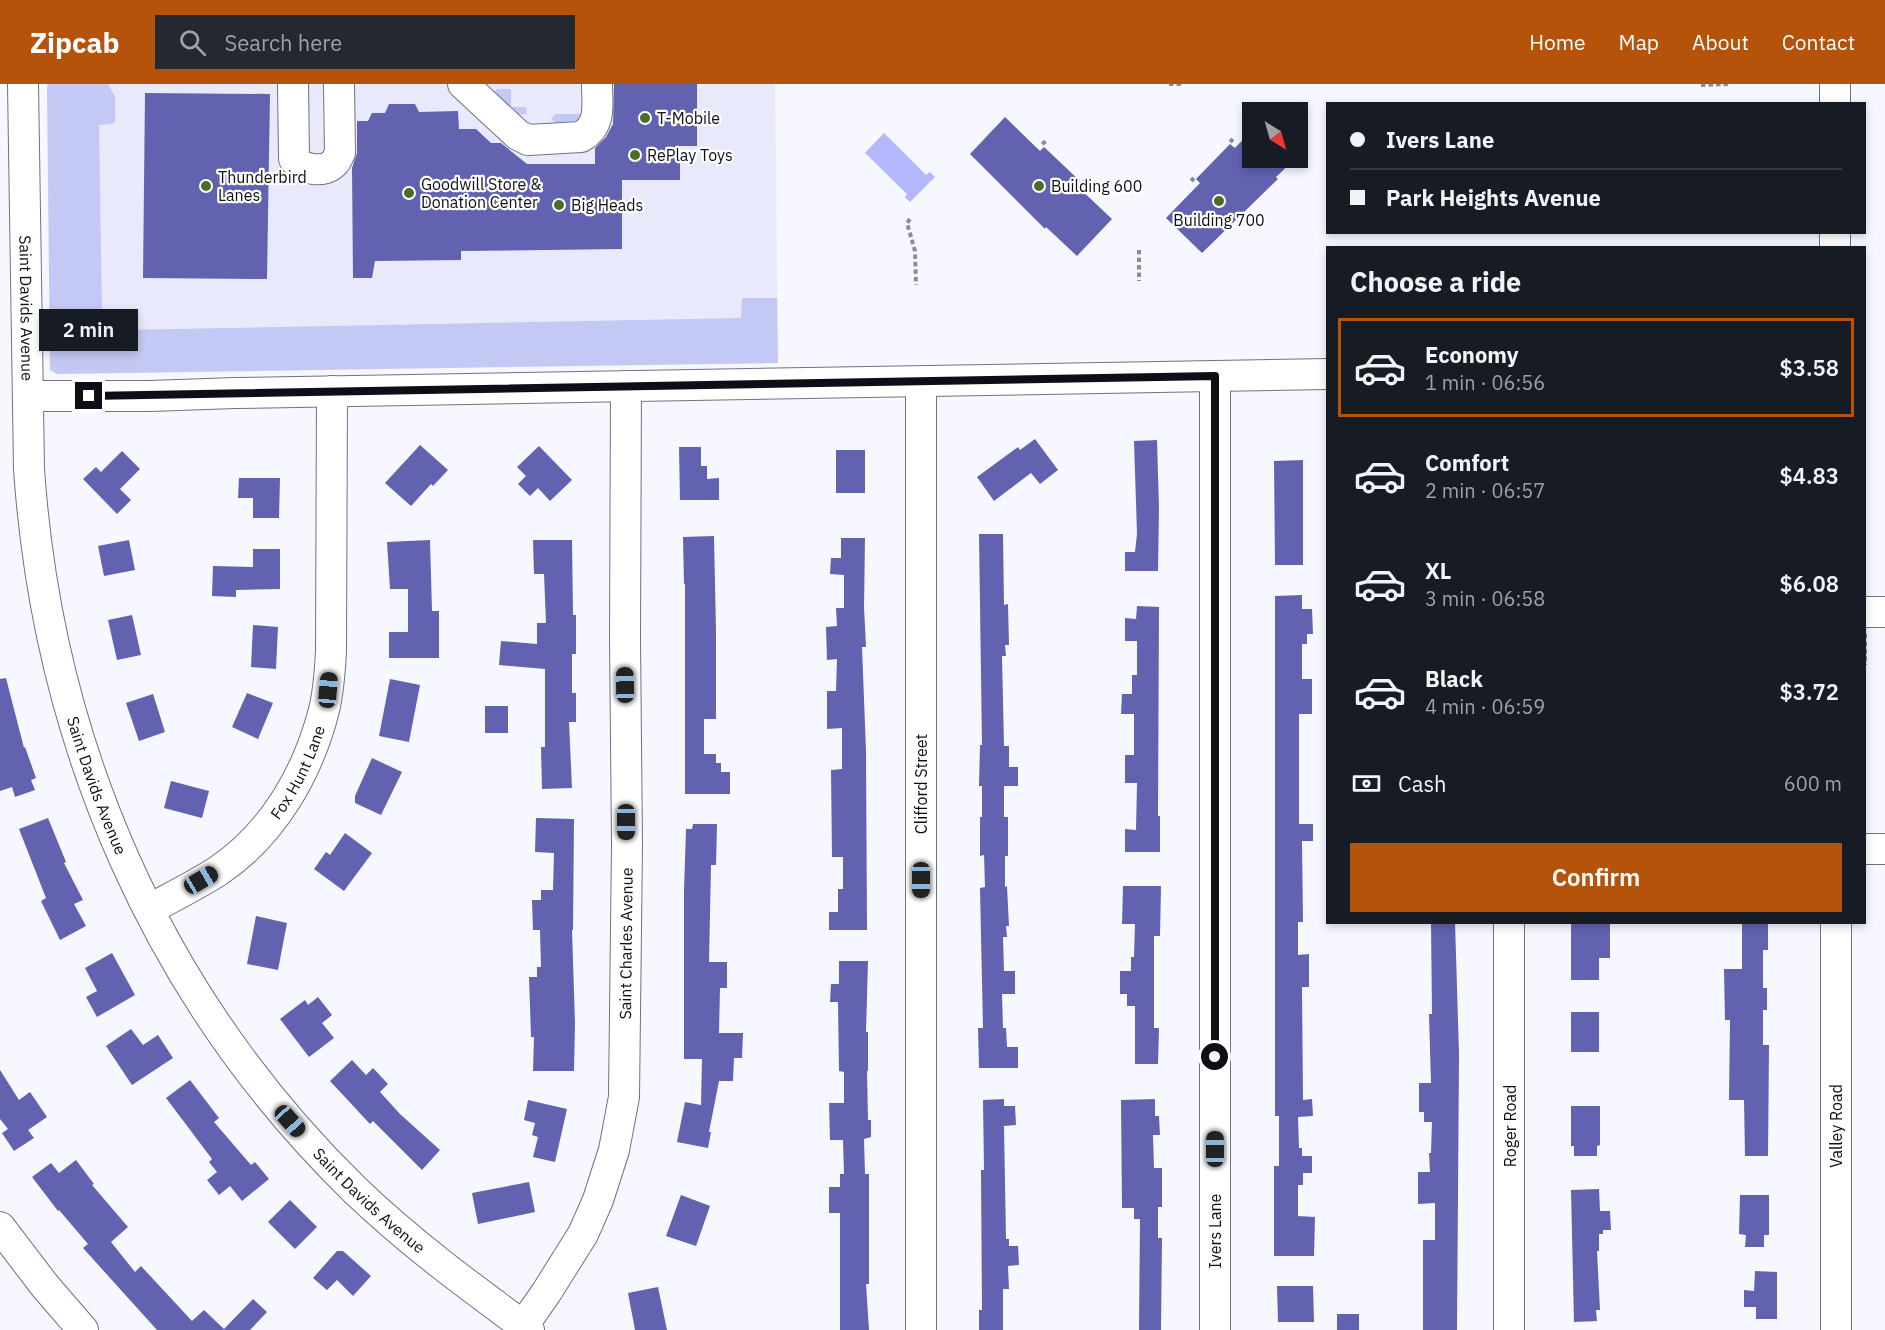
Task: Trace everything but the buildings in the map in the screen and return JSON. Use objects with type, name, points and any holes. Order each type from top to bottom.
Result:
[{"type":"street","name":"Saint Davids Avenue","points":[[23,84],[12,140],[28,396],[32,511],[43,595],[63,686],[94,786],[114,837],[166,944],[207,1011],[233,1049],[290,1121],[394,1226],[524,1328]]},
{"type":"street","points":[[293,84],[294,150],[307,158],[333,155],[340,147],[339,84]]},
{"type":"street","points":[[463,84],[518,135],[528,140],[581,137],[587,134],[598,117],[597,84]]},
{"type":"street","points":[[1834,84],[1835,102]]},
{"type":"street","points":[[28,396],[150,396],[1326,375]]},
{"type":"street","name":"Ivers Lane","points":[[1215,376],[1215,1330]]},
{"type":"street","name":"Clifford Street","points":[[921,382],[921,1330]]},
{"type":"street","name":"Saint Charles Avenue","points":[[524,1328],[583,1234],[598,1200],[614,1150],[624,1098],[627,856],[626,386]]},
{"type":"street","name":"Fox Hunt Lane","points":[[150,909],[218,871],[268,825],[288,797],[312,747],[324,710],[331,651],[332,391]]},
{"type":"street","points":[[1866,612],[1885,612]]},
{"type":"street","points":[[1866,849],[1885,849]]},
{"type":"street","name":"Roger Road","points":[[1509,924],[1509,1330]]},
{"type":"street","name":"Valley Road","points":[[1836,924],[1836,1330]]},
{"type":"street","points":[[0,1227],[45,1286],[83,1330]]},
{"type":"path","points":[[1169,84],[1182,84]]},
{"type":"path","points":[[1701,85],[1729,84]]},
{"type":"path","points":[[910,219],[907,223],[915,251],[916,285]]},
{"type":"path","points":[[1139,250],[1139,281]]},
{"type":"shaded area","points":[[47,84],[775,84],[778,363],[51,368]]},
{"type":"shaded area","points":[[49,84],[108,84],[115,97],[115,122],[99,125],[102,311],[121,311],[122,330],[741,318],[742,298],[777,298],[778,363],[57,374],[50,370],[47,86]]},
{"type":"shaded area","points":[[497,89],[511,89],[511,107],[525,107],[526,114],[517,115],[495,95],[494,92]]},
{"type":"shaded area","points":[[555,114],[581,114],[582,116],[578,123],[555,123],[551,119]]},
{"type":"shaded area","points":[[884,133],[926,175],[930,172],[935,177],[910,202],[905,197],[907,194],[865,153]]},
{"type":"place","name":"T-Mobile","points":[[645,118]]},
{"type":"place","name":"RePlay Toys","points":[[635,155]]},
{"type":"place","name":"Thunderbird Lanes","points":[[206,186]]},
{"type":"place","name":"Building 600","points":[[1039,186]]},
{"type":"place","name":"Goodwill Store & Donation Center","points":[[409,193]]},
{"type":"place","name":"Building 700","points":[[1219,201]]},
{"type":"place","name":"Big Heads","points":[[559,205]]},
{"type":"route","points":[[89,396],[1215,376],[1215,1057]]}]
